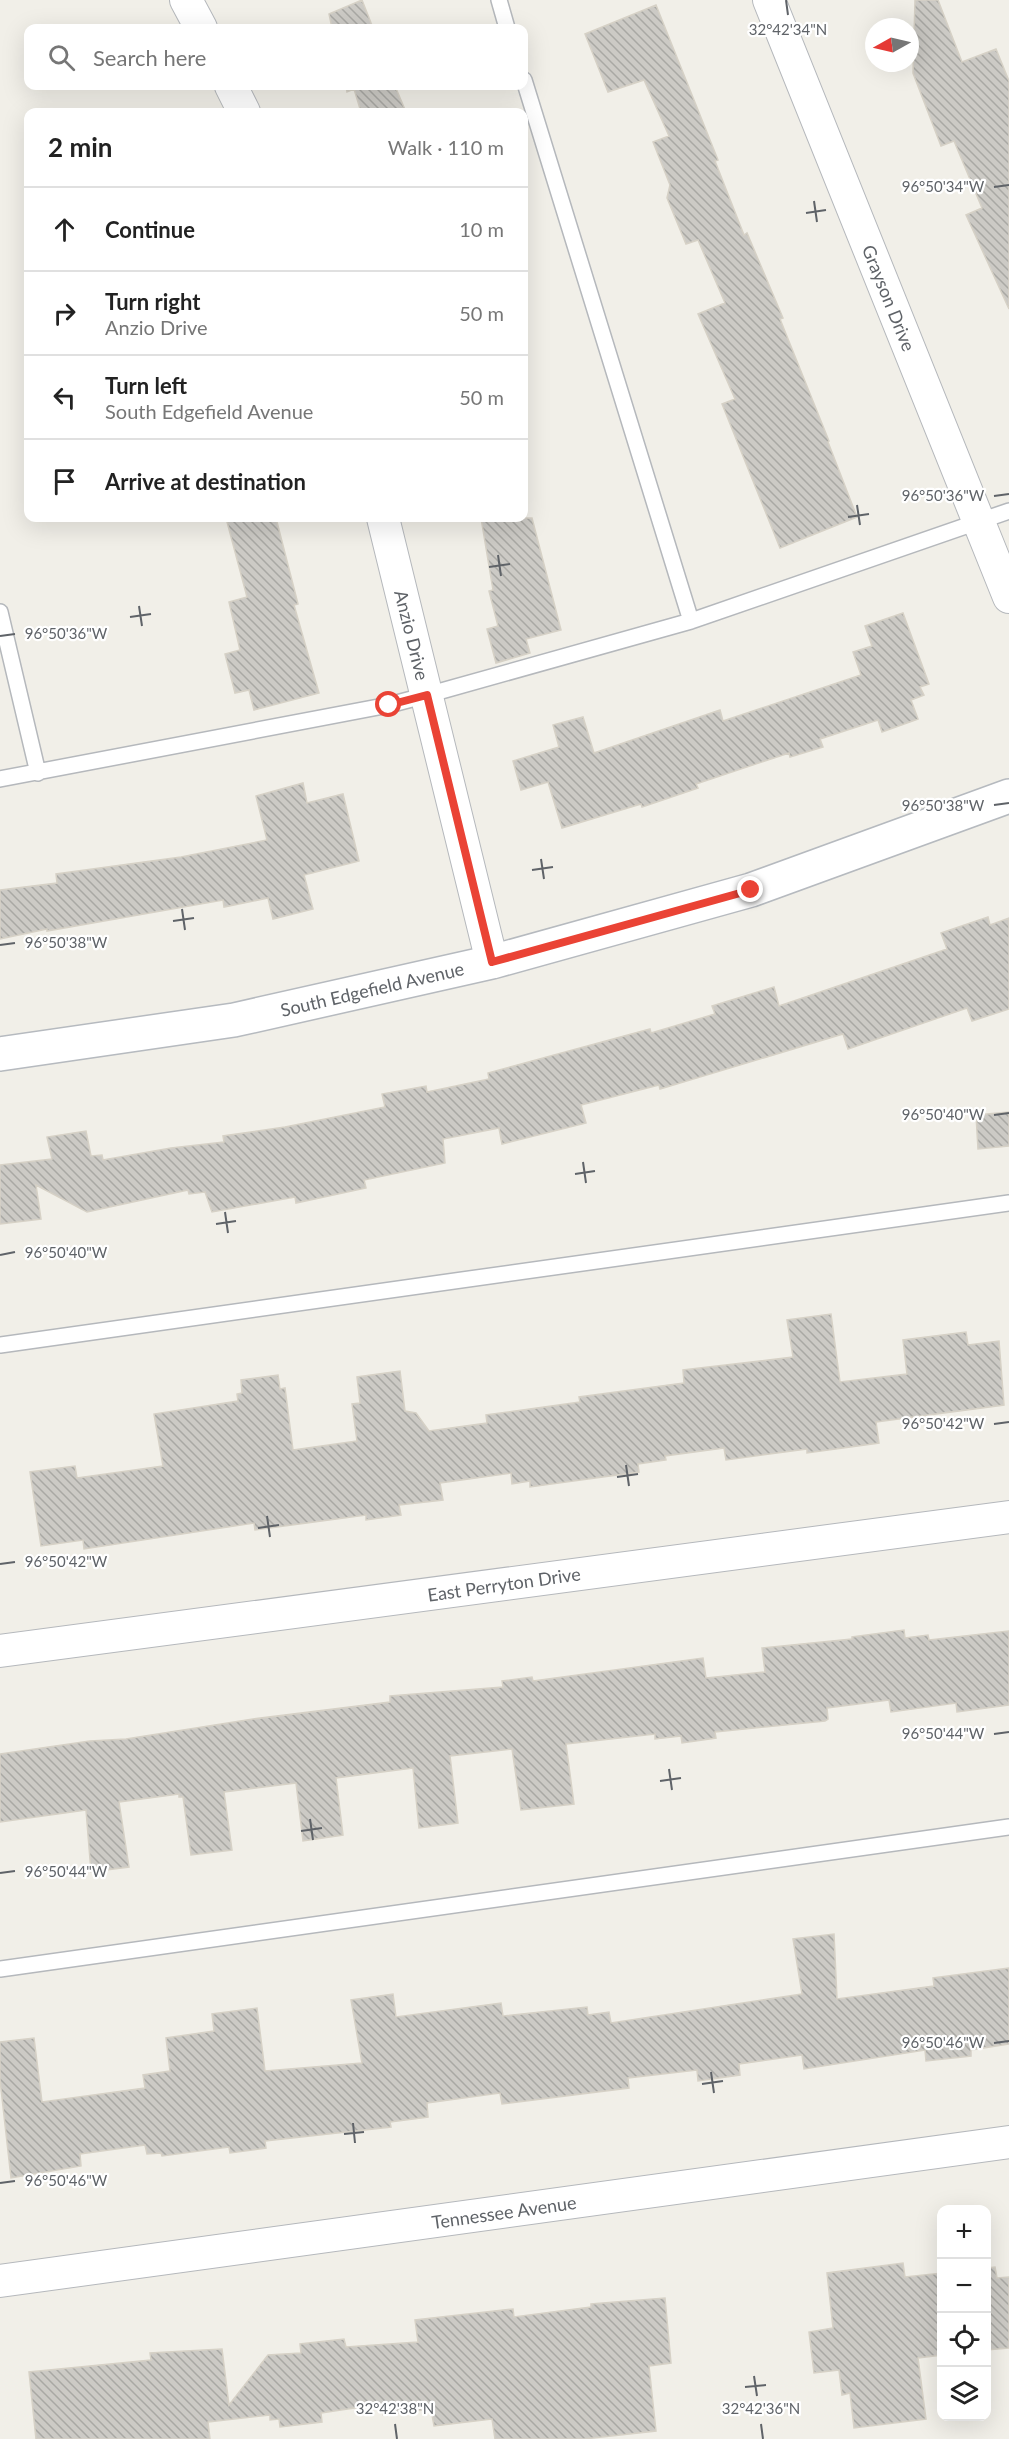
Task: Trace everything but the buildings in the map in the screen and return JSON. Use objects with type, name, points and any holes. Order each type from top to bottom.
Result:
[{"type":"street","points":[[186,0],[199,24]]},
{"type":"street","name":"Grayson Drive","points":[[769,0],[1009,597]]},
{"type":"street","points":[[233,90],[242,108]]},
{"type":"street","name":"Anzio Drive","points":[[384,522],[492,962]]},
{"type":"street","name":"South Edgefield Avenue","points":[[0,1054],[234,1020],[492,962],[751,890],[1009,796]]},
{"type":"street","name":"East Perryton Drive","points":[[0,1651],[1009,1517]]},
{"type":"street","name":"Tennessee Avenue","points":[[0,2281],[1009,2142]]},
{"type":"lane","points":[[499,0],[506,24]]},
{"type":"lane","points":[[527,90],[691,621]]},
{"type":"lane","points":[[0,779],[427,695],[691,621],[980,523],[1009,511]]},
{"type":"lane","points":[[0,612],[38,773]]},
{"type":"lane","points":[[0,1344],[1009,1203]]},
{"type":"lane","points":[[0,1969],[1009,1827]]},
{"type":"route","points":[[389,705],[427,695],[492,962],[751,890]]}]
